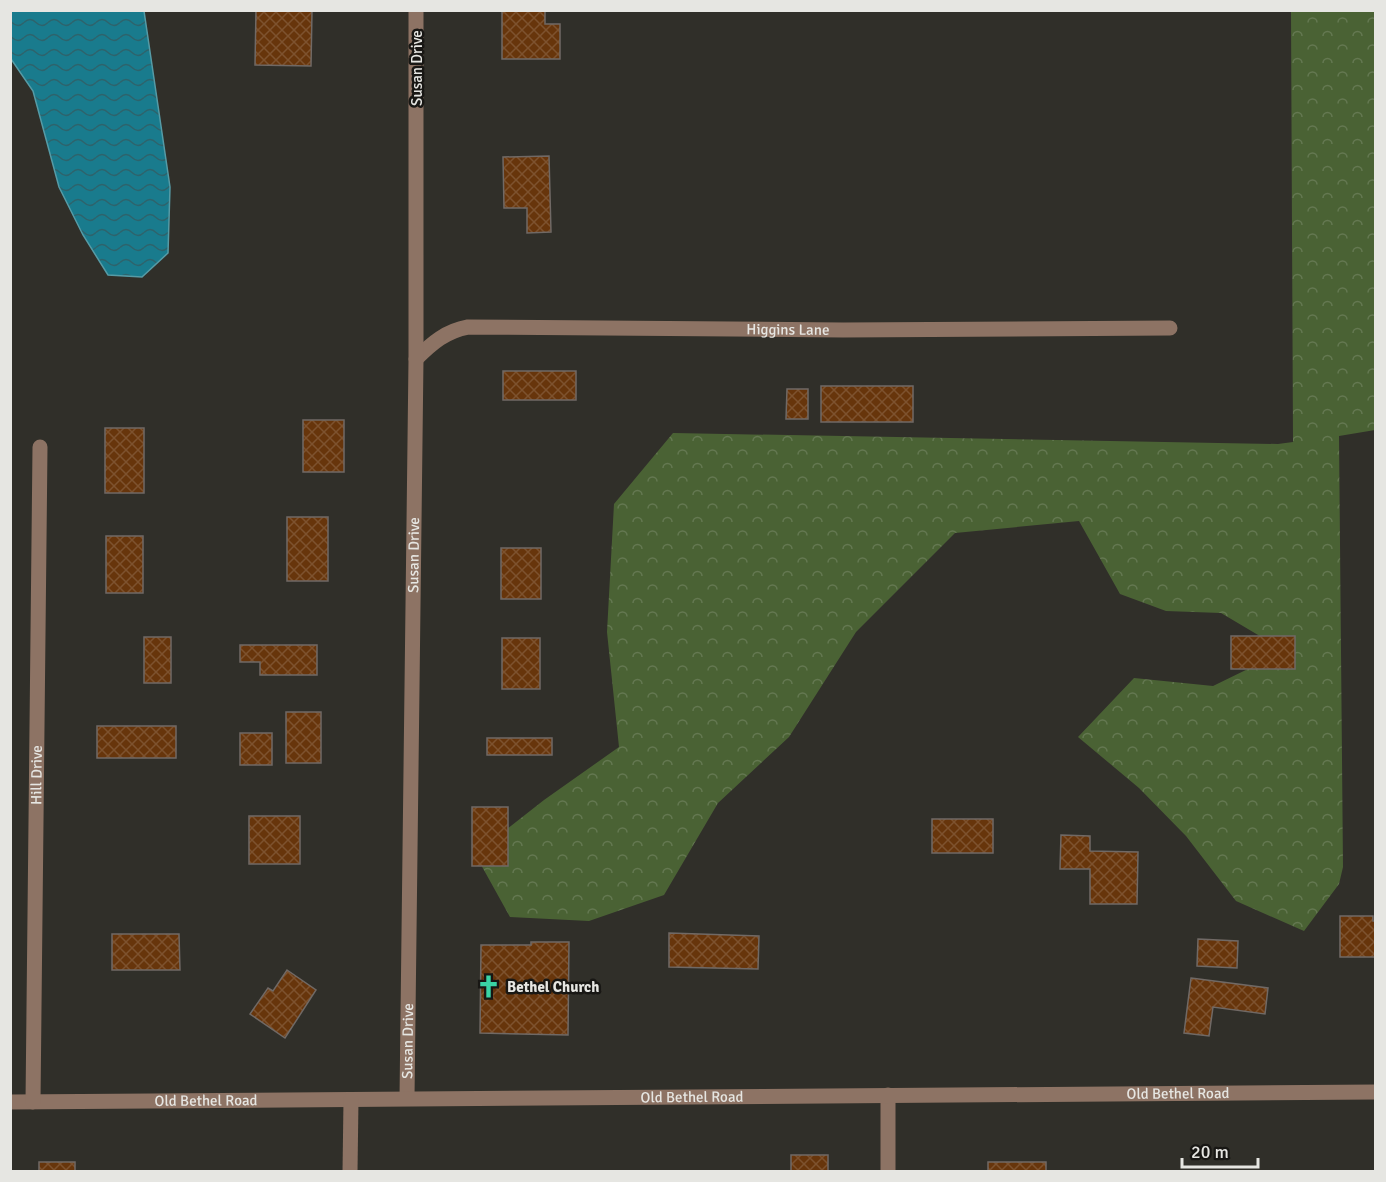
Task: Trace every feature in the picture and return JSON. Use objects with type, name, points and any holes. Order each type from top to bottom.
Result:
[{"type":"street","name":"Susan Drive","points":[[406,1098],[416,359],[416,10]]},
{"type":"street","name":"Higgins Lane","points":[[416,359],[433,342],[453,329],[468,327],[843,330],[1170,328]]},
{"type":"street","name":"Hill Drive","points":[[33,1102],[40,447]]},
{"type":"street","name":"Old Bethel Road","points":[[10,1102],[1376,1092]]},
{"type":"street","points":[[888,1095],[888,1172]]},
{"type":"street","points":[[350,1172],[351,1100]]},
{"type":"green space","points":[[1291,11],[1375,11],[1375,430],[1339,436],[1343,867],[1339,884],[1304,931],[1236,901],[1186,836],[1139,788],[1078,737],[1134,678],[1213,686],[1285,651],[1221,613],[1166,611],[1120,594],[1079,521],[955,533],[856,632],[789,737],[718,803],[664,895],[589,921],[510,917],[475,854],[544,800],[619,747],[607,632],[614,504],[673,433],[1278,444],[1293,442]]},
{"type":"water","points":[[10,11],[144,11],[170,187],[168,253],[142,277],[108,275],[83,235],[59,187],[33,91],[11,59]]},
{"type":"building","points":[[256,10],[312,11],[311,66],[255,65]]},
{"type":"building","points":[[502,10],[545,10],[545,24],[560,24],[560,59],[502,59]]},
{"type":"building","points":[[549,156],[551,232],[527,233],[527,208],[504,208],[503,157]]},
{"type":"building","points":[[503,371],[576,371],[576,400],[503,400]]},
{"type":"building","points":[[821,386],[913,386],[913,422],[821,422]]},
{"type":"building","points":[[787,389],[808,389],[808,419],[786,419]]},
{"type":"building","points":[[303,420],[344,420],[344,472],[303,472]]},
{"type":"building","points":[[105,428],[144,428],[144,493],[105,493]]},
{"type":"building","points":[[287,517],[328,517],[328,581],[287,581]]},
{"type":"building","points":[[106,536],[143,536],[143,593],[106,593]]},
{"type":"building","points":[[501,548],[541,548],[541,599],[501,599]]},
{"type":"building","points":[[1231,636],[1295,636],[1295,669],[1231,669]]},
{"type":"building","points":[[144,637],[171,637],[171,683],[144,683]]},
{"type":"building","points":[[502,638],[540,638],[540,689],[502,689]]},
{"type":"building","points":[[240,645],[317,645],[317,675],[260,675],[260,662],[240,662]]},
{"type":"building","points":[[286,712],[321,712],[321,763],[286,763]]},
{"type":"building","points":[[97,726],[176,726],[176,758],[97,758]]},
{"type":"building","points":[[240,733],[272,733],[272,765],[240,765]]},
{"type":"building","points":[[487,738],[552,738],[552,755],[487,755]]},
{"type":"building","points":[[472,807],[508,807],[508,866],[472,866]]},
{"type":"building","points":[[249,816],[300,816],[300,864],[249,864]]},
{"type":"building","points":[[932,819],[993,819],[993,853],[932,853]]},
{"type":"building","points":[[1061,835],[1090,836],[1090,851],[1138,852],[1137,904],[1090,904],[1090,869],[1060,869]]},
{"type":"building","points":[[1340,916],[1373,916],[1373,921],[1376,921],[1376,957],[1340,957]]},
{"type":"building","points":[[669,933],[759,936],[758,969],[669,967]]},
{"type":"building","points":[[112,934],[179,934],[180,970],[112,970]]},
{"type":"building","points":[[1198,939],[1238,941],[1237,968],[1197,966]]},
{"type":"building","points":[[531,942],[569,942],[568,1035],[480,1033],[481,945],[531,945]]},
{"type":"building","points":[[287,970],[316,990],[285,1038],[250,1014],[268,988],[273,991]]},
{"type":"building","points":[[1191,978],[1268,988],[1265,1014],[1213,1007],[1209,1036],[1184,1033]]},
{"type":"building","points":[[791,1155],[828,1155],[828,1172],[791,1172]]},
{"type":"building","points":[[39,1162],[75,1162],[75,1172],[39,1172]]},
{"type":"building","points":[[988,1162],[1046,1162],[1046,1172],[988,1172]]},
{"type":"place","name":"Bethel Church","points":[[489,987]]}]
